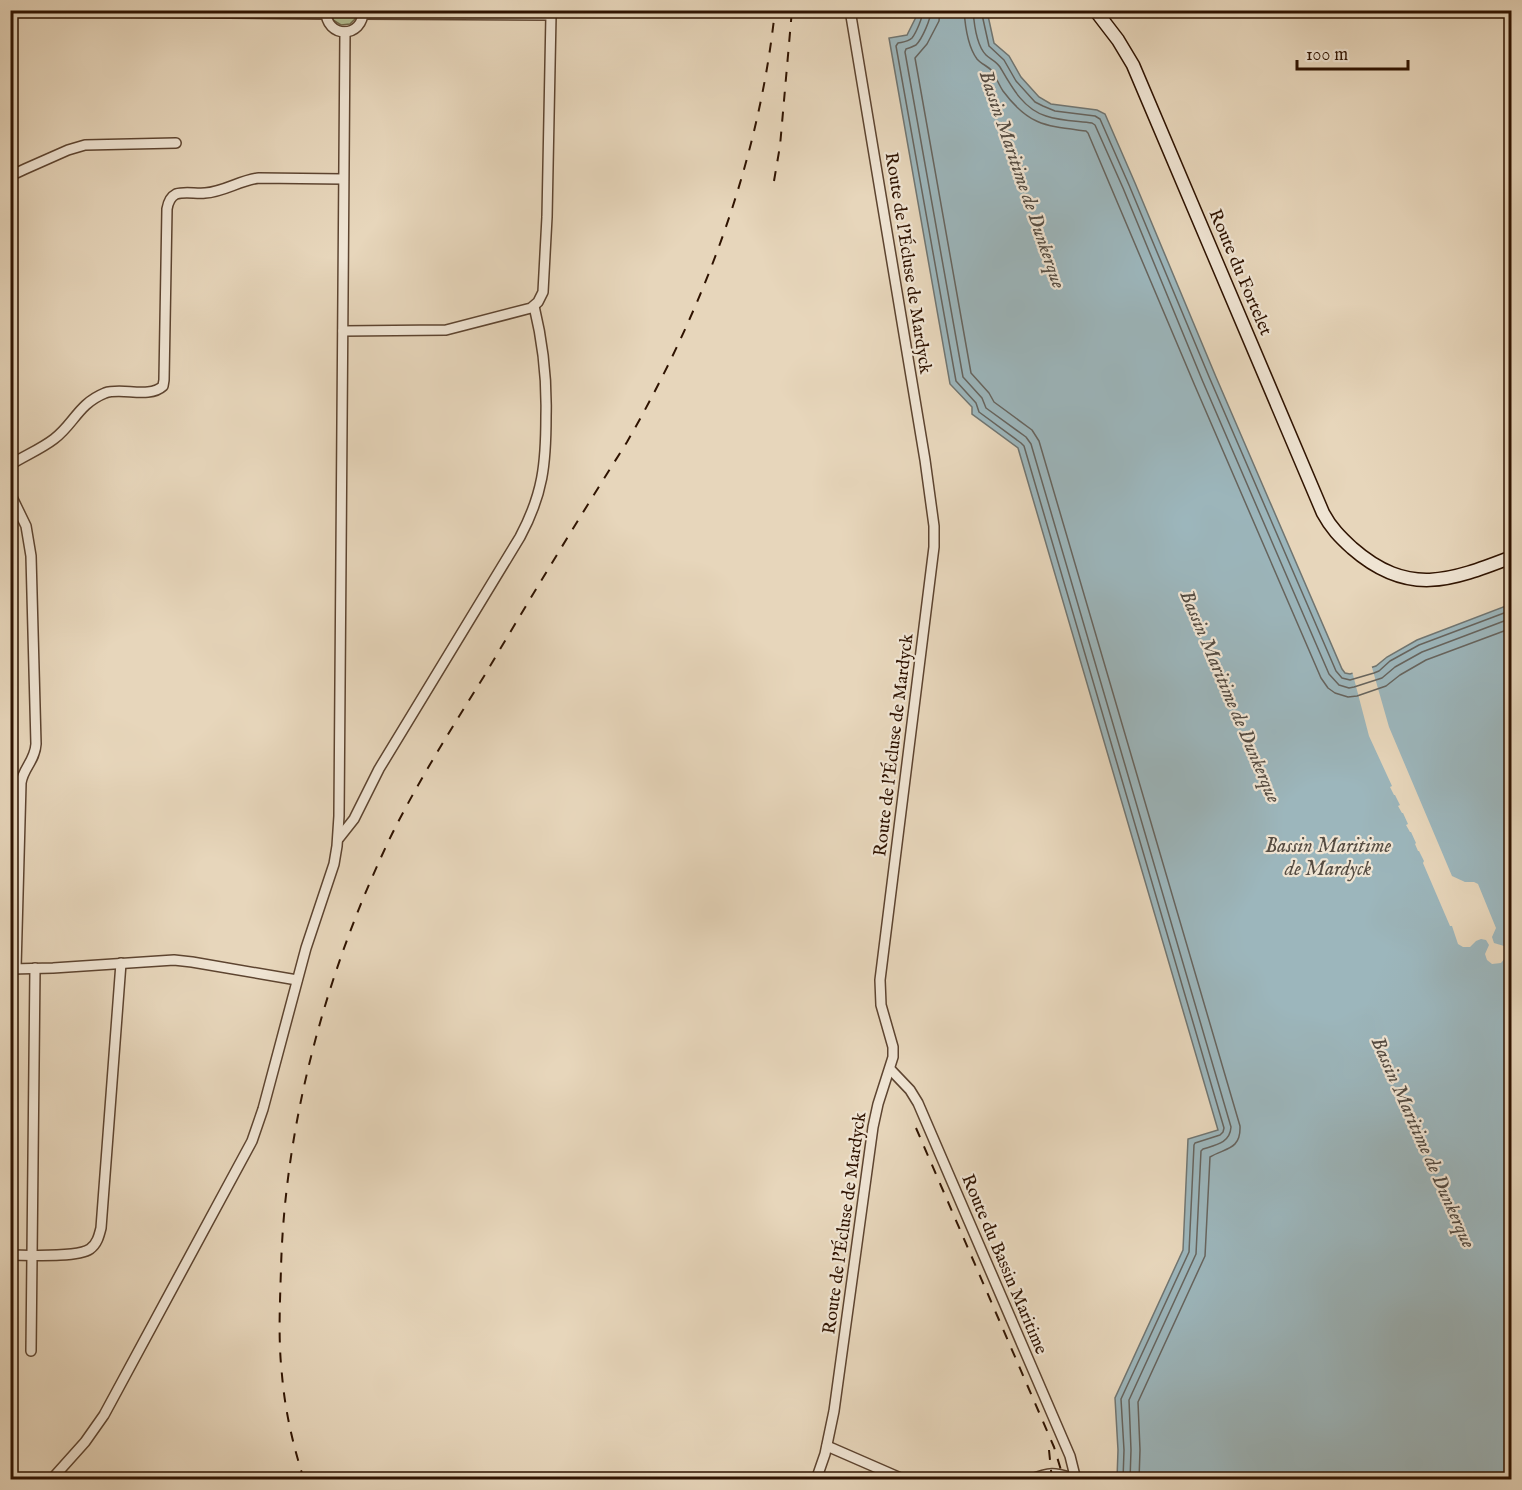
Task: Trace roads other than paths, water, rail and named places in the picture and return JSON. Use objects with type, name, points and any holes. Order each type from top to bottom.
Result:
[{"type":"main road","name":"Route du Fortelet","points":[[1095,10],[1122,46],[1132,65],[1323,513],[1335,532],[1352,547]]},
{"type":"main road","name":"Route du Fortelet","points":[[1105,10],[1125,36],[1142,67],[1342,535],[1362,558],[1379,568],[1406,578],[1441,580],[1460,576],[1512,557]]},
{"type":"street","name":"Route de l'Écluse de Mardyck","points":[[816,1479],[833,1419],[873,1127],[894,1052],[881,1005],[880,980],[931,580],[934,533],[925,460],[850,10]]},
{"type":"street","points":[[10,11],[326,12],[328,22],[333,28],[345,32],[358,26],[363,12],[551,13],[547,217],[543,292],[538,302],[534,306],[451,329],[343,331]]},
{"type":"street","points":[[52,1478],[81,1447],[104,1415],[246,1155],[263,1109],[310,934],[334,864],[339,816],[345,32]]},
{"type":"street","points":[[10,176],[85,145],[176,143]]},
{"type":"street","points":[[10,465],[56,438],[79,410],[101,395],[114,391],[154,391],[163,386],[167,209],[168,202],[174,196],[180,193],[211,192],[249,179],[343,178]]},
{"type":"street","points":[[338,839],[354,819],[379,769],[520,537],[536,503],[545,458],[546,383],[540,332],[534,306]]},
{"type":"street","points":[[10,493],[26,526],[31,556],[36,744],[35,755],[22,776],[21,783],[13,969],[169,960],[297,980]]},
{"type":"street","points":[[10,1254],[83,1252],[94,1245],[99,1235],[121,963]]},
{"type":"street","points":[[30,1351],[35,969]]},
{"type":"street","name":"Route du Bassin Maritime","points":[[890,1069],[913,1094],[922,1112],[1070,1456],[1076,1479]]},
{"type":"street","points":[[827,1446],[905,1479]]},
{"type":"street","points":[[1030,1479],[1052,1473],[1076,1479]]},
{"type":"water","name":"Bassin Maritime de Mardyck","points":[[917,11],[987,11],[994,43],[1009,56],[1021,77],[1039,97],[1051,104],[1097,110],[1105,114],[1345,673],[1350,674],[1376,666],[1417,640],[1511,604],[1511,1479],[1117,1479],[1115,1398],[1183,1250],[1188,1139],[1218,1130],[1018,448],[972,414],[972,407],[950,384],[889,38],[907,35]]},
{"type":"railway","points":[[304,1480],[290,1428],[283,1388],[280,1335],[281,1268],[284,1212],[291,1156],[301,1100],[330,990],[369,884],[425,772],[627,442],[680,340],[724,234],[741,179],[756,123],[775,10]]},
{"type":"railway","points":[[774,181],[780,146],[792,10]]},
{"type":"railway","points":[[916,1128],[1054,1447],[1064,1480]]},
{"type":"railway","points":[[1049,1450],[1052,1480]]},
{"type":"water label","name":"Bassin Maritime de Dunkerque","points":[[1023,179]]},
{"type":"water label","name":"Bassin Maritime de Dunkerque","points":[[1231,696]]},
{"type":"water label","name":"Bassin Maritime de Dunkerque","points":[[1424,1142]]}]
